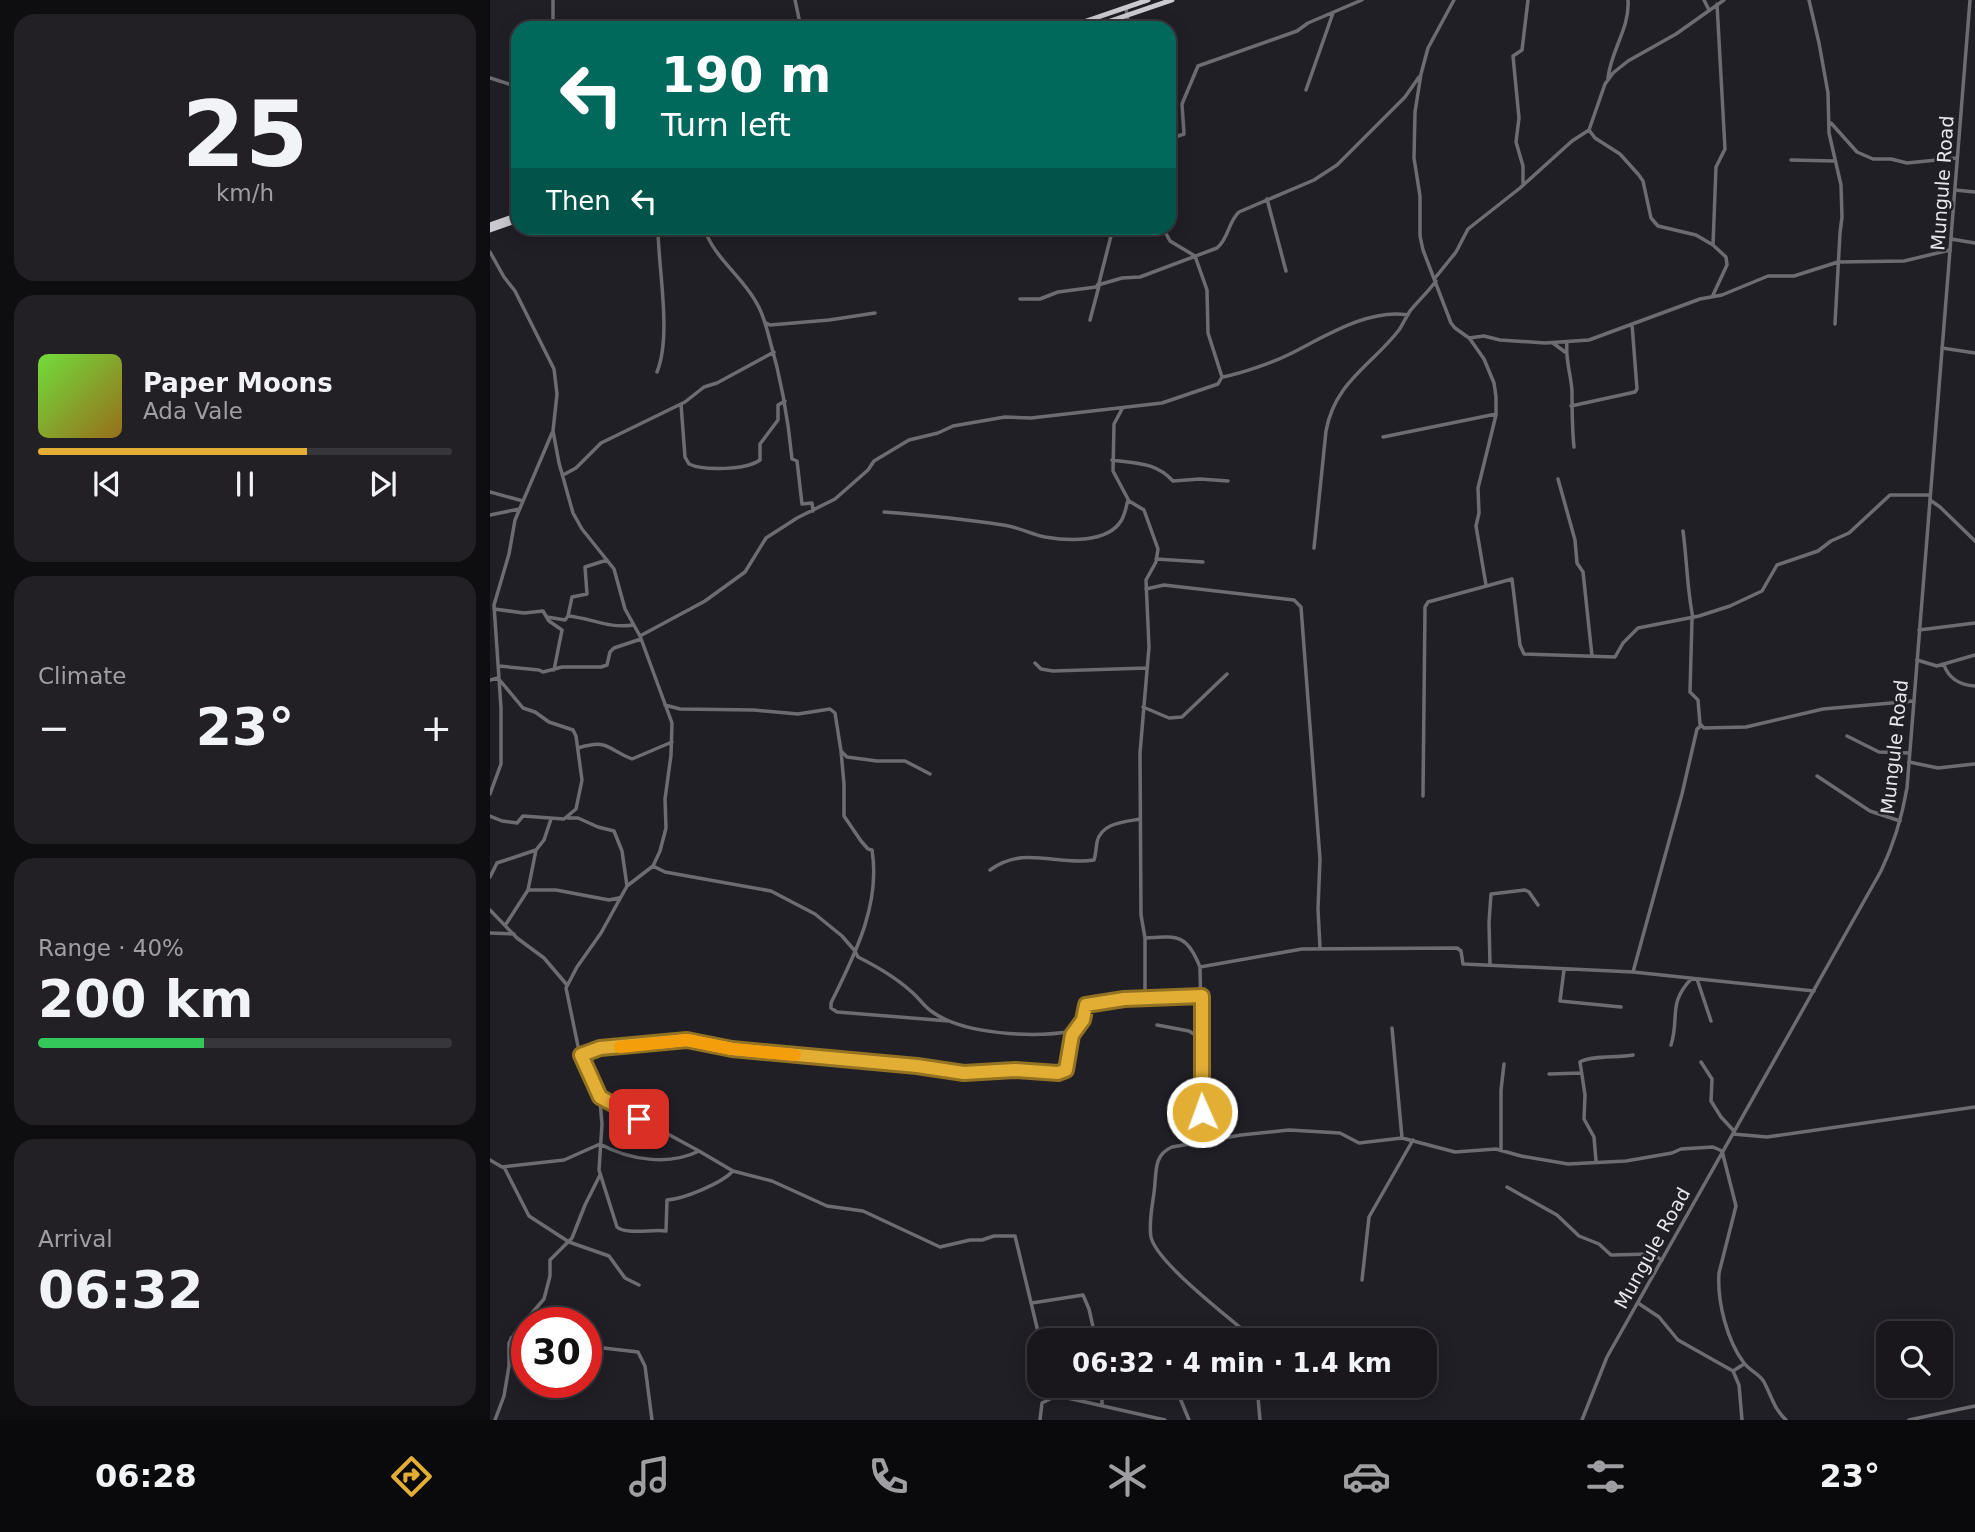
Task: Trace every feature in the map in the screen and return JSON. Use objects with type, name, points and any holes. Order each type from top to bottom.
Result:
[{"type":"highway","points":[[1087,21],[1148,0]]},
{"type":"highway","points":[[1110,21],[1172,0]]},
{"type":"highway","points":[[490,225],[511,218]]},
{"type":"highway","points":[[490,230],[511,222]]},
{"type":"street","points":[[553,0],[554,21]]},
{"type":"street","points":[[795,0],[800,21]]},
{"type":"street","points":[[1176,136],[1184,134],[1182,104],[1198,66],[1297,31],[1308,23],[1362,0]]},
{"type":"street","points":[[1454,0],[1428,48],[1421,74],[1415,112],[1414,158],[1420,196],[1420,236],[1426,259],[1451,323],[1475,344],[1490,372],[1496,397],[1496,414],[1478,488],[1479,513],[1476,526],[1486,585]]},
{"type":"street","points":[[1523,184],[1523,166],[1516,142],[1519,118],[1513,56],[1522,50],[1528,0]]},
{"type":"street","points":[[1314,548],[1328,418],[1343,389],[1399,330],[1456,252],[1468,229],[1572,141],[1589,130],[1629,16],[1628,0]]},
{"type":"street","points":[[1704,0],[1709,9]]},
{"type":"street","points":[[1608,78],[1620,67],[1676,34],[1724,0]]},
{"type":"street","points":[[1809,0],[1828,93],[1829,133],[1842,195],[1835,324]]},
{"type":"street","name":"Mungule Road","points":[[1583,1420],[1599,1376],[1638,1303],[1881,871],[1900,821],[1909,762],[1970,0]]},
{"type":"street","points":[[1713,246],[1716,167],[1725,149],[1717,4]]},
{"type":"street","points":[[1126,8],[1128,21]]},
{"type":"street","points":[[1306,90],[1334,13]]},
{"type":"street","points":[[1020,299],[1040,299],[1058,292],[1094,288],[1122,278],[1140,277],[1221,245],[1226,239],[1231,221],[1239,212],[1314,180],[1336,165],[1405,97],[1421,74]]},
{"type":"street","points":[[490,79],[511,85]]},
{"type":"street","points":[[1830,122],[1857,152],[1873,159],[1908,163],[1957,158]]},
{"type":"street","points":[[1589,130],[1595,138],[1620,154],[1643,181],[1648,210],[1658,226],[1696,235],[1721,252],[1727,261],[1713,295]]},
{"type":"street","points":[[1791,160],[1834,161]]},
{"type":"street","points":[[1955,190],[1975,192]]},
{"type":"street","points":[[1268,199],[1286,271]]},
{"type":"street","points":[[657,372],[662,355],[658,235]]},
{"type":"street","points":[[708,235],[718,255],[755,300],[765,323],[785,401],[792,459],[797,461],[802,504],[812,503],[813,511]]},
{"type":"street","points":[[1090,320],[1111,235]]},
{"type":"street","points":[[1167,235],[1170,240],[1195,256],[1207,290],[1208,333],[1222,377]]},
{"type":"street","points":[[1951,239],[1975,243]]},
{"type":"street","points":[[1469,338],[1484,336],[1500,340],[1553,343],[1595,339],[1632,323],[1713,295],[1722,295],[1768,276],[1794,276],[1838,262],[1904,261],[1950,250]]},
{"type":"street","points":[[490,253],[515,291],[554,369],[557,394],[553,431],[513,528],[509,554],[493,612],[501,708],[501,764],[490,794]]},
{"type":"street","points":[[765,323],[770,325],[829,320],[874,313]]},
{"type":"street","points":[[498,666],[543,672],[562,667],[605,667],[614,648],[641,638],[672,617],[705,601],[746,572],[766,538],[840,496],[876,459],[909,440],[938,433],[953,426],[1005,417],[1031,418],[1108,408],[1122,409],[1169,401],[1218,384],[1222,377],[1283,357],[1348,325],[1384,316],[1408,315]]},
{"type":"street","points":[[1571,406],[1635,392],[1637,389],[1632,323]]},
{"type":"street","points":[[1567,342],[1565,352],[1572,389],[1574,447]]},
{"type":"street","points":[[1553,343],[1565,352]]},
{"type":"street","points":[[1942,348],[1975,353]]},
{"type":"street","points":[[563,475],[576,468],[601,443],[681,404],[704,387],[717,383],[774,352]]},
{"type":"street","points":[[681,404],[685,457],[689,464],[695,467],[734,468],[760,460],[760,444],[777,423],[778,405],[785,401]]},
{"type":"street","points":[[1122,409],[1114,424],[1112,460],[1115,475],[1128,499],[1144,510],[1156,544],[1156,559],[1146,580],[1149,647],[1140,753],[1141,915],[1145,998]]},
{"type":"street","points":[[1383,437],[1496,414]]},
{"type":"street","points":[[553,431],[576,519],[614,569],[625,609],[641,638],[672,723],[664,842],[653,866],[626,886],[601,933],[567,985],[565,993],[581,1055],[600,1097],[600,1175],[617,1227],[625,1232],[648,1229],[666,1231],[667,1200],[682,1199],[733,1171]]},
{"type":"street","points":[[1112,460],[1158,468],[1165,471],[1173,481],[1228,481]]},
{"type":"street","points":[[1558,478],[1575,540],[1577,563],[1583,572],[1592,656]]},
{"type":"street","points":[[490,492],[523,501]]},
{"type":"street","points":[[1423,796],[1426,604],[1510,579],[1514,581],[1520,645],[1524,654],[1615,657],[1623,643],[1638,628],[1692,618],[1730,607],[1762,591],[1777,565],[1818,551],[1830,541],[1849,533],[1890,495],[1930,498],[1975,541]]},
{"type":"street","points":[[884,512],[942,516],[1012,526],[1063,540],[1100,535],[1116,527],[1124,516],[1128,499]]},
{"type":"street","points":[[490,515],[520,509]]},
{"type":"street","points":[[1683,531],[1692,618],[1690,692],[1698,700],[1701,726]]},
{"type":"street","points":[[1156,559],[1203,562]]},
{"type":"street","points":[[547,617],[565,620],[572,597],[587,594],[585,567],[607,560]]},
{"type":"street","points":[[1146,589],[1164,585],[1224,591],[1294,600],[1301,607],[1320,859],[1320,949]]},
{"type":"street","points":[[493,612],[543,611],[562,630],[554,670]]},
{"type":"street","points":[[568,616],[617,627],[633,625]]},
{"type":"street","points":[[1919,630],[1975,623]]},
{"type":"street","points":[[1917,660],[1931,666],[1975,655]]},
{"type":"street","points":[[1035,663],[1041,669],[1054,671],[1147,668]]},
{"type":"street","points":[[1944,664],[1952,678],[1975,687]]},
{"type":"street","points":[[1143,707],[1169,718],[1182,717],[1227,674]]},
{"type":"street","points":[[490,680],[498,678]]},
{"type":"street","points":[[498,678],[523,708],[535,712],[549,722],[573,730],[582,786],[576,809],[566,818]]},
{"type":"street","points":[[1701,726],[1746,727],[1815,710],[1914,701]]},
{"type":"street","points":[[665,705],[680,709],[735,709],[799,715],[830,709],[835,713],[844,784],[844,816],[861,841],[872,850],[874,866],[873,893],[867,920],[831,1003],[833,1011],[951,1021]]},
{"type":"street","points":[[1633,972],[1697,729],[1701,726]]},
{"type":"street","points":[[1847,736],[1879,751],[1909,753]]},
{"type":"street","points":[[578,748],[605,743],[632,759],[672,742]]},
{"type":"street","points":[[841,751],[851,758],[905,761],[930,774]]},
{"type":"street","points":[[1909,762],[1938,768],[1974,764]]},
{"type":"street","points":[[1817,776],[1870,811],[1900,821]]},
{"type":"street","points":[[490,816],[517,823],[521,816],[578,818],[614,831],[622,851],[626,886]]},
{"type":"street","points":[[506,924],[528,890],[536,850],[544,840],[551,818]]},
{"type":"street","points":[[990,870],[1007,859],[1022,856],[1094,860],[1097,840],[1108,827],[1140,820]]},
{"type":"street","points":[[490,877],[498,863],[536,850]]},
{"type":"street","points":[[653,866],[665,872],[771,891],[815,914],[855,951],[858,957],[905,986],[931,1011],[951,1021],[991,1032],[1032,1034],[1074,1031]]},
{"type":"street","points":[[528,890],[559,890],[609,900],[620,898]]},
{"type":"street","points":[[1490,965],[1491,894],[1525,890],[1530,892],[1538,905]]},
{"type":"street","points":[[490,910],[544,958],[567,985]]},
{"type":"street","points":[[490,933],[514,934]]},
{"type":"street","points":[[1144,938],[1169,936],[1186,941],[1200,967],[1203,1125],[1206,1133],[1216,1139]]},
{"type":"street","points":[[1200,967],[1282,952],[1320,949],[1457,948],[1461,951],[1463,964],[1633,972],[1814,991]]},
{"type":"street","points":[[1564,970],[1560,1001],[1621,1007]]},
{"type":"street","points":[[1694,978],[1711,1021]]},
{"type":"street","points":[[1671,1045],[1676,1001],[1681,989],[1694,978]]},
{"type":"street","points":[[581,1055],[600,1048],[687,1040],[732,1049],[917,1066],[964,1073],[1015,1070],[1058,1073],[1066,1070],[1074,1031],[1081,1024],[1084,1009],[1088,1004],[1202,996]]},
{"type":"street","points":[[1157,1025],[1189,1031],[1203,1040]]},
{"type":"street","points":[[1392,1028],[1402,1138]]},
{"type":"street","points":[[1596,1161],[1594,1137],[1584,1119],[1582,1059],[1633,1055]]},
{"type":"street","points":[[1701,1062],[1712,1079],[1711,1101],[1734,1132],[1767,1137],[1975,1107]]},
{"type":"street","points":[[1501,1150],[1504,1065]]},
{"type":"street","points":[[1549,1074],[1581,1073]]},
{"type":"street","points":[[600,1097],[733,1171],[772,1181],[827,1206],[863,1211],[940,1247],[994,1236],[1015,1236],[1037,1328]]},
{"type":"street","points":[[1241,1328],[1154,1246],[1151,1234],[1156,1167],[1159,1157],[1166,1149],[1216,1139],[1289,1130],[1340,1133],[1359,1143],[1402,1138],[1455,1152],[1501,1150],[1568,1164],[1626,1161],[1681,1149],[1713,1147],[1722,1152],[1736,1206],[1719,1282],[1725,1318],[1738,1354],[1744,1364],[1763,1379],[1770,1399],[1786,1420]]},
{"type":"street","points":[[1362,1280],[1368,1217],[1413,1140]]},
{"type":"street","points":[[600,1144],[615,1153],[649,1160],[681,1158],[699,1151]]},
{"type":"street","points":[[490,1160],[504,1167],[564,1160],[600,1144]]},
{"type":"street","points":[[504,1167],[528,1216],[569,1241],[609,1256],[625,1278],[639,1285]]},
{"type":"street","points":[[539,1307],[548,1285],[550,1260],[569,1241],[600,1175]]},
{"type":"street","points":[[1507,1187],[1557,1215],[1579,1236],[1599,1244],[1611,1255],[1651,1254],[1662,1260]]},
{"type":"street","points":[[1032,1303],[1083,1295],[1093,1328]]},
{"type":"street","points":[[1638,1303],[1659,1317],[1678,1340],[1733,1371],[1739,1385],[1742,1420]]},
{"type":"street","points":[[495,1420],[504,1396],[511,1338]]},
{"type":"street","points":[[602,1348],[638,1352],[645,1366],[652,1420]]},
{"type":"street","points":[[1733,1371],[1744,1364]]},
{"type":"street","points":[[1040,1420],[1042,1403],[1052,1398]]},
{"type":"street","points":[[1067,1398],[1165,1420]]},
{"type":"street","points":[[1102,1398],[1102,1406]]},
{"type":"street","points":[[1180,1398],[1189,1420]]},
{"type":"street","points":[[1259,1398],[1260,1420]]},
{"type":"street","points":[[1909,1420],[1975,1406]]},
{"type":"slow traffic","points":[[620,1047],[687,1040],[732,1049],[795,1055]]},
{"type":"route","points":[[639,1119],[600,1097],[581,1055],[600,1048],[687,1040],[732,1049],[917,1066],[964,1073],[1015,1070],[1058,1073],[1066,1070],[1072,1035],[1083,1020],[1086,1005],[1124,999],[1202,996],[1202,1112]]}]
